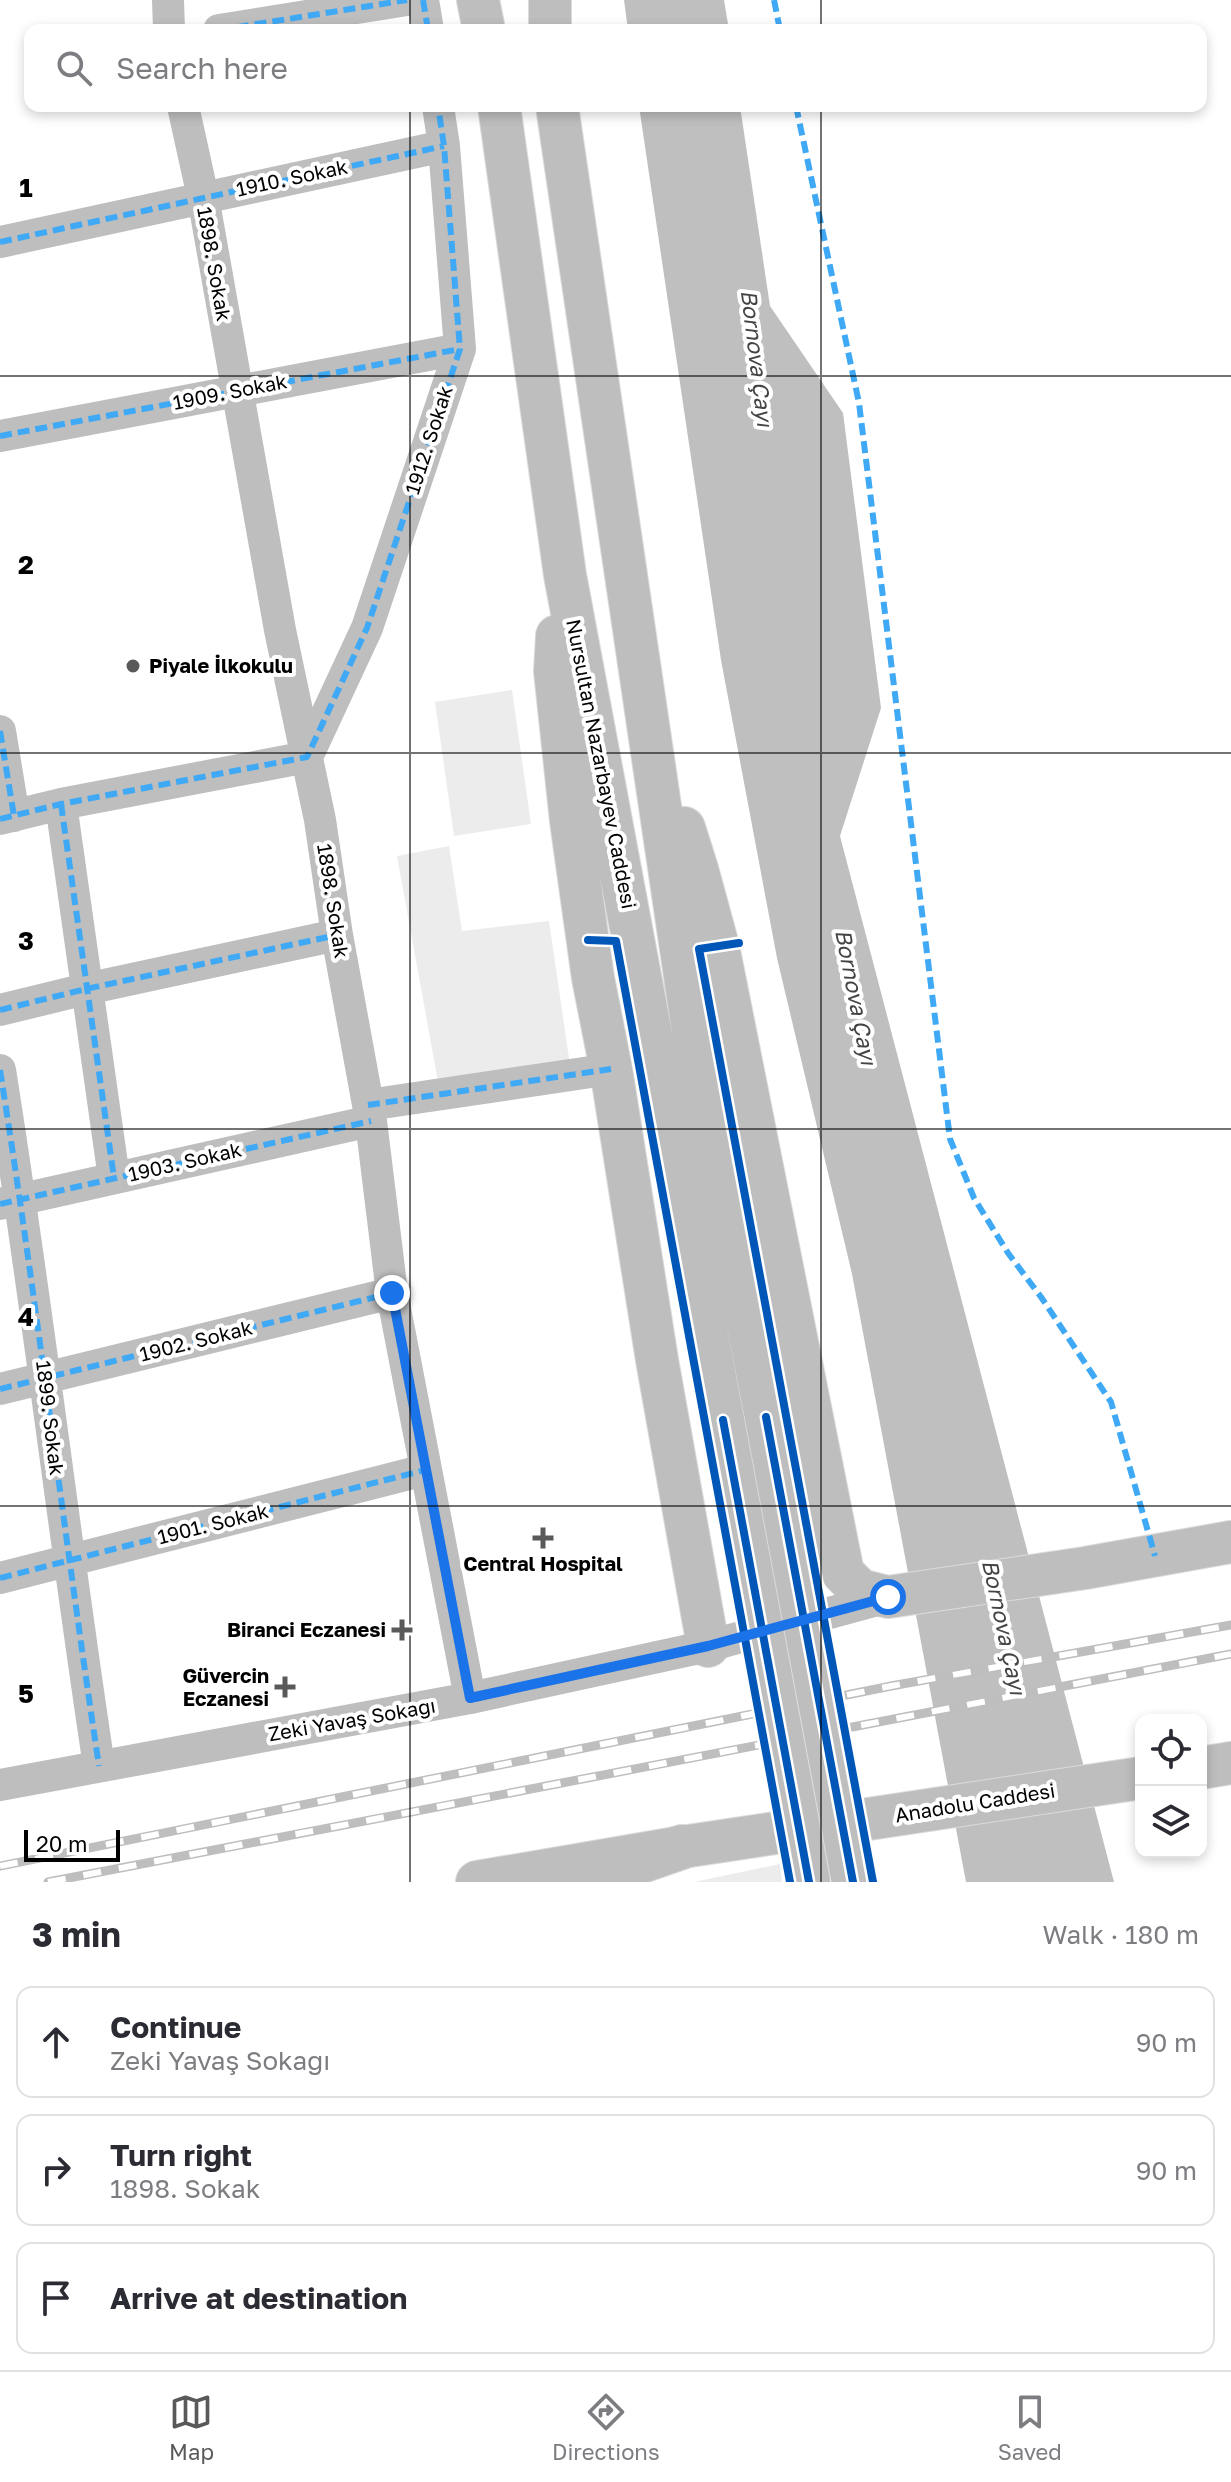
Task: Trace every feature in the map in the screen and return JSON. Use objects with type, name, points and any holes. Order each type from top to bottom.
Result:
[{"type":"highway","points":[[581,1882],[682,1847]]},
{"type":"main road","points":[[478,0],[483,24]]},
{"type":"main road","points":[[550,0],[550,24]]},
{"type":"main road","name":"Nursultan Nazarbayev Caddesi","points":[[500,112],[565,575],[809,1882]]},
{"type":"main road","points":[[558,112],[700,1078],[853,1882]]},
{"type":"main road","points":[[565,575],[555,671],[571,821],[593,978],[708,1646]]},
{"type":"main road","points":[[647,717],[697,869],[718,946],[843,1573],[860,1590],[888,1597],[1085,1568],[1231,1542]]},
{"type":"main road","points":[[1207,1767],[1231,1763]]},
{"type":"main road","name":"Anadolu Caddesi","points":[[477,1882],[682,1847],[1135,1779]]},
{"type":"street","points":[[168,0],[169,24]]},
{"type":"street","points":[[257,24],[407,0]]},
{"type":"street","points":[[423,0],[427,24]]},
{"type":"street","name":"1898. Sokak","points":[[184,112],[203,197],[280,630],[320,820],[337,935],[370,1113],[392,1293],[470,1698]]},
{"type":"street","name":"1912. Sokak","points":[[307,757],[367,628],[460,349],[439,112]]},
{"type":"street","name":"1910. Sokak","points":[[0,242],[444,146]]},
{"type":"street","name":"1909. Sokak","points":[[0,436],[460,349]]},
{"type":"street","points":[[0,731],[7,818],[61,804],[307,757]]},
{"type":"street","points":[[61,804],[114,1178]]},
{"type":"street","points":[[0,1010],[337,935]]},
{"type":"street","name":"1903. Sokak","points":[[10,1202],[370,1113],[611,1069]]},
{"type":"street","name":"1899. Sokak","points":[[0,1070],[10,1202],[45,1378],[68,1561],[99,1766]]},
{"type":"street","name":"1902. Sokak","points":[[0,1389],[392,1293]]},
{"type":"street","name":"1901. Sokak","points":[[0,1578],[425,1470]]},
{"type":"street","name":"Zeki Yavaş Sokağı","points":[[0,1785],[470,1698],[708,1646],[888,1597]]},
{"type":"shaded area","points":[[512,690],[531,824],[454,836],[435,702]]},
{"type":"shaded area","points":[[449,846],[462,931],[549,921],[570,1065],[439,1087],[397,856]]},
{"type":"shaded area","points":[[780,1864],[782,1882],[694,1882]]},
{"type":"water","points":[[624,0],[724,0],[728,24],[627,24]]},
{"type":"water","name":"Bornova Çayı","points":[[640,112],[741,112],[770,306],[843,413],[881,708],[840,836],[1114,1882],[966,1882],[852,1274],[777,958],[721,660]]},
{"type":"railway","points":[[0,1866],[891,1686],[1231,1625]]},
{"type":"railway","points":[[48,1882],[1231,1654]]},
{"type":"marked path","points":[[257,24],[407,0]]},
{"type":"marked path","points":[[423,0],[427,24]]},
{"type":"marked path","points":[[774,0],[779,24]]},
{"type":"marked path","points":[[0,819],[61,804],[307,757],[367,628],[460,349],[439,112]]},
{"type":"marked path","points":[[797,112],[859,403],[950,1139],[974,1198],[1008,1253],[1111,1402],[1155,1556]]},
{"type":"marked path","points":[[0,242],[444,146]]},
{"type":"marked path","points":[[0,436],[460,349]]},
{"type":"marked path","points":[[0,731],[14,816]]},
{"type":"marked path","points":[[61,804],[114,1178]]},
{"type":"marked path","points":[[0,1010],[337,935]]},
{"type":"marked path","points":[[368,1105],[611,1069]]},
{"type":"marked path","points":[[0,1070],[99,1766]]},
{"type":"marked path","points":[[0,1204],[371,1121]]},
{"type":"marked path","points":[[0,1389],[392,1293]]},
{"type":"marked path","points":[[0,1578],[425,1470]]},
{"type":"cycle path","points":[[588,940],[616,941],[790,1882]]},
{"type":"cycle path","points":[[739,943],[699,949],[873,1882]]},
{"type":"cycle path","points":[[766,1417],[853,1882]]},
{"type":"cycle path","points":[[723,1420],[809,1882]]},
{"type":"place","name":"Piyale İlkokulu","points":[[133,666]]},
{"type":"place","name":"Central Hospital","points":[[543,1538]]},
{"type":"place","name":"Biranci Eczanesi","points":[[402,1630]]},
{"type":"place","name":"Güvercin Eczanesi","points":[[285,1687]]},
{"type":"route","points":[[392,1293],[470,1698],[708,1646],[888,1597]]}]
